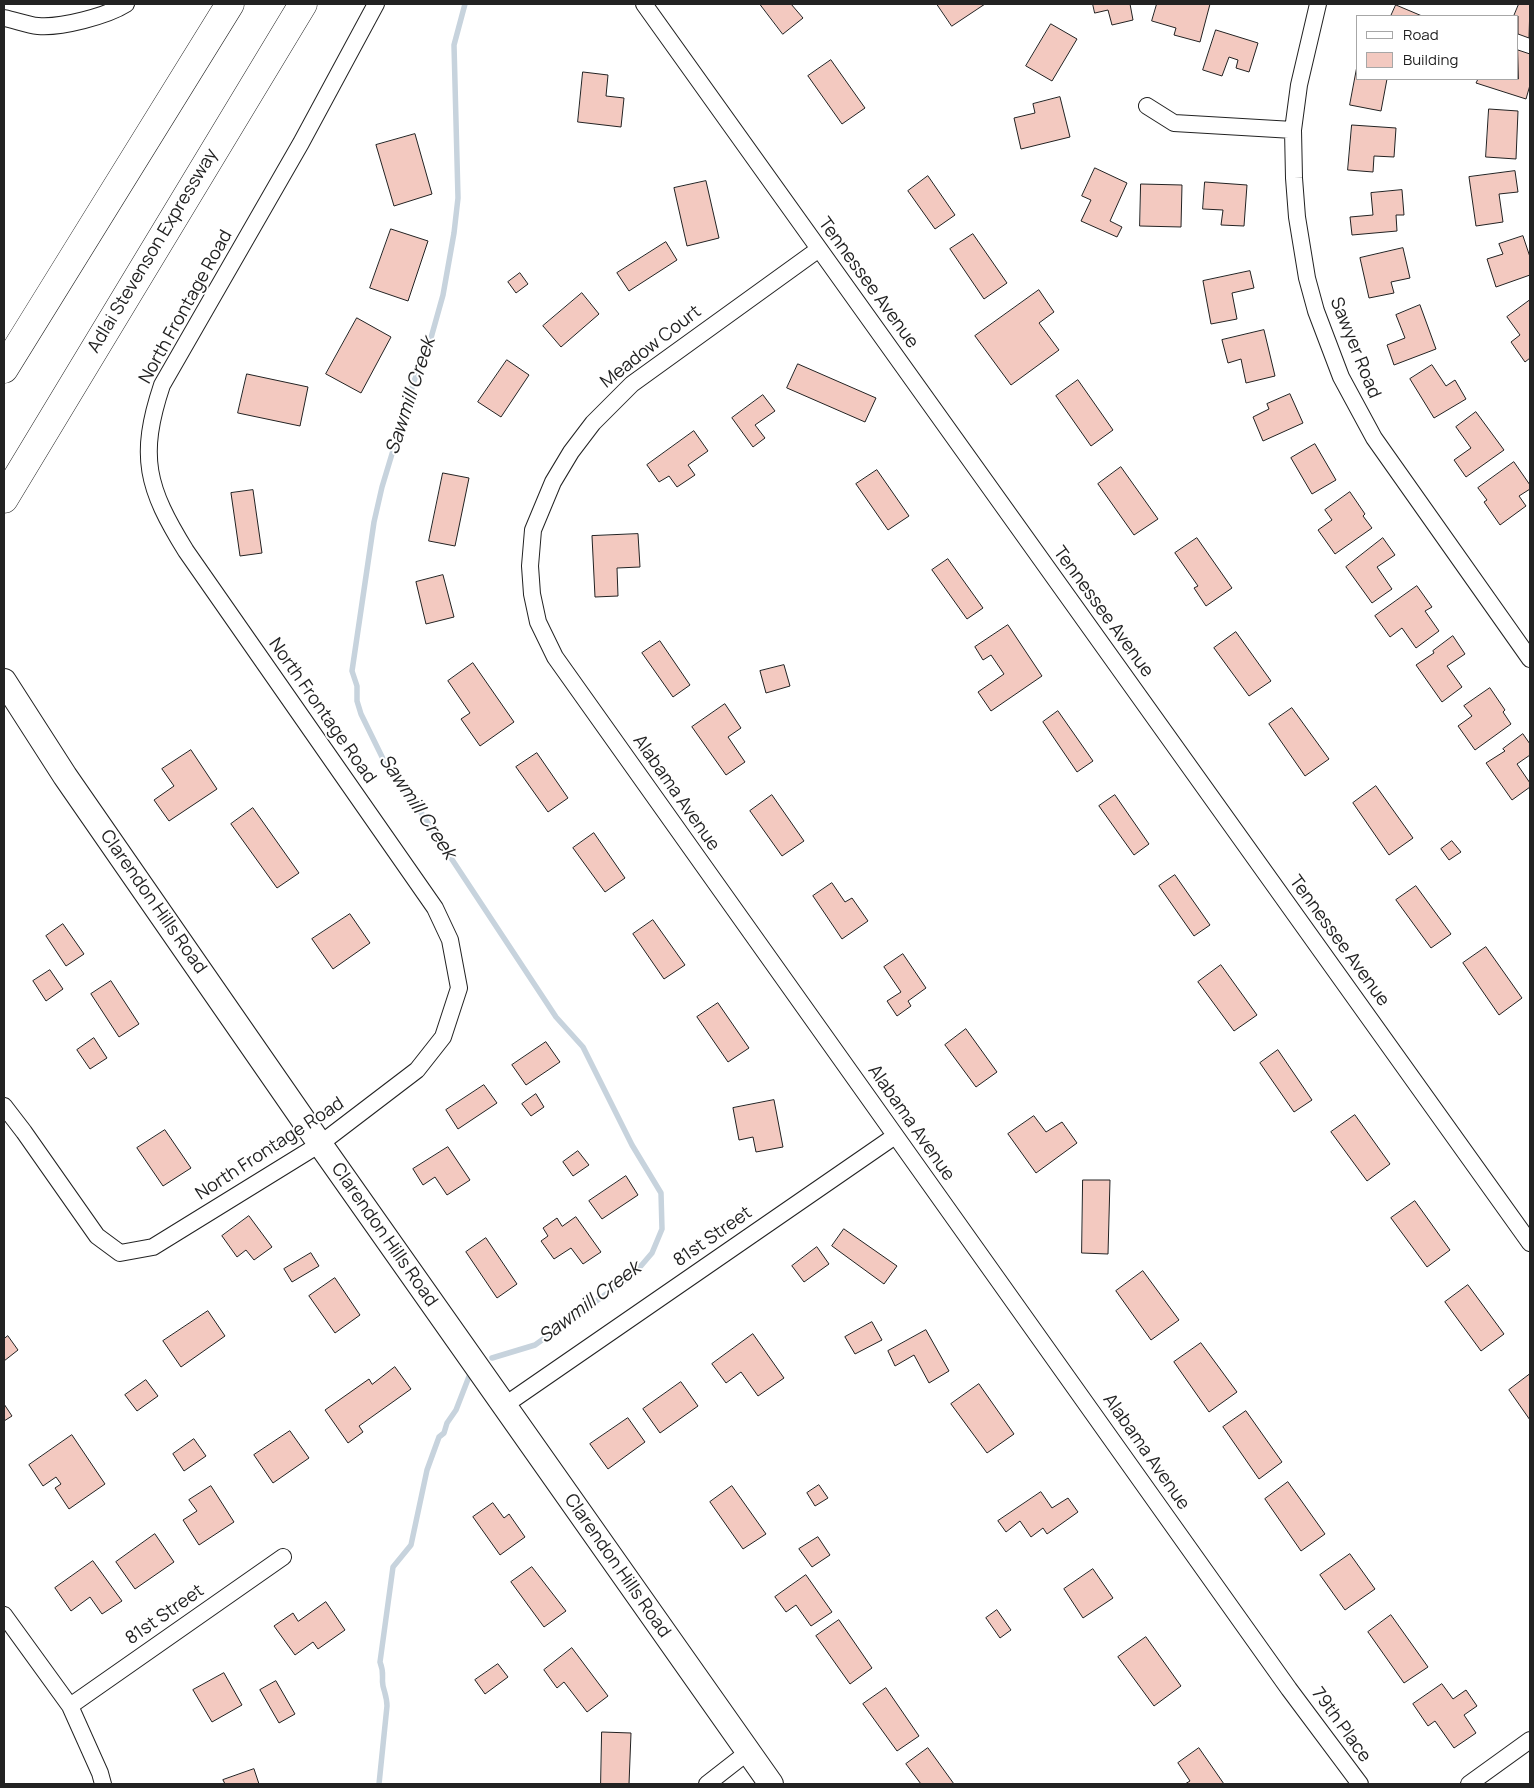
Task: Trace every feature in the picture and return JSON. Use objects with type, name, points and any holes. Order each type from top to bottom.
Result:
[{"type":"highway","points":[[4,369],[230,4]]},
{"type":"highway","name":"Adlai Stevenson Expressway","points":[[4,499],[303,4]]},
{"type":"street","points":[[4,18],[39,26],[83,21],[120,8],[126,4]]},
{"type":"street","name":"North Frontage Road","points":[[4,1106],[97,1236],[120,1252],[153,1247],[320,1144],[417,1070],[443,1037],[459,988],[450,940],[435,908],[186,551],[169,524],[160,505],[151,480],[148,459],[149,434],[160,393],[173,364],[301,143],[376,4]]},
{"type":"street","name":"Tennessee Avenue","points":[[644,4],[1530,1243]]},
{"type":"street","name":"Sawyer Road","points":[[1318,4],[1299,84],[1293,130],[1294,178],[1302,251],[1316,311],[1341,377],[1358,410],[1390,462],[1530,659]]},
{"type":"street","points":[[1147,106],[1174,123],[1293,130]]},
{"type":"street","name":"Meadow Court","points":[[530,566],[533,530],[547,495],[571,452],[593,423],[616,398],[651,369],[819,249]]},
{"type":"street","name":"Alabama Avenue","points":[[530,566],[532,594],[538,622],[547,644],[555,657],[1290,1689]]},
{"type":"street","name":"Clarendon Hills Road","points":[[4,681],[65,776],[320,1144],[771,1784]]},
{"type":"street","name":"81st Street","points":[[505,1405],[896,1136]]},
{"type":"street","name":"81st Street","points":[[70,1706],[283,1558]]},
{"type":"street","points":[[4,1615],[70,1706],[100,1773],[103,1784]]},
{"type":"street","name":"79th Place","points":[[1290,1689],[1360,1784]]},
{"type":"street","points":[[1469,1784],[1530,1740]]},
{"type":"street","points":[[707,1784],[748,1752]]},
{"type":"building","points":[[760,4],[791,4],[803,18],[783,34]]},
{"type":"building","points":[[937,4],[985,4],[952,26]]},
{"type":"building","points":[[1093,4],[1130,4],[1133,20],[1112,25],[1108,10],[1095,13]]},
{"type":"building","points":[[1157,4],[1210,4],[1200,42],[1174,35],[1176,28],[1152,21]]},
{"type":"building","points":[[1519,4],[1530,4],[1529,38],[1519,34],[1519,15],[1514,15]]},
{"type":"building","points":[[1396,5],[1420,15],[1391,15]]},
{"type":"building","points":[[1051,24],[1077,39],[1052,81],[1026,66]]},
{"type":"building","points":[[1216,30],[1258,43],[1249,72],[1236,68],[1238,60],[1229,57],[1222,76],[1203,70]]},
{"type":"building","points":[[1519,50],[1530,54],[1530,85],[1526,99],[1476,83],[1478,80],[1519,80]]},
{"type":"building","points":[[831,60],[865,108],[842,124],[808,76]]},
{"type":"building","points":[[583,72],[608,75],[606,96],[624,98],[621,127],[578,122]]},
{"type":"building","points":[[1356,72],[1356,80],[1387,80],[1381,111],[1350,105]]},
{"type":"building","points":[[1060,97],[1070,137],[1021,149],[1014,118],[1035,113],[1033,104]]},
{"type":"building","points":[[1489,109],[1518,111],[1516,159],[1486,157]]},
{"type":"building","points":[[1352,125],[1396,128],[1394,157],[1374,156],[1373,172],[1348,170]]},
{"type":"building","points":[[415,134],[432,194],[394,206],[376,145]]},
{"type":"building","points":[[1095,168],[1127,183],[1110,221],[1122,227],[1117,237],[1081,221],[1091,200],[1082,196]]},
{"type":"building","points":[[1515,171],[1518,192],[1499,194],[1503,222],[1476,226],[1469,177]]},
{"type":"building","points":[[928,176],[955,215],[935,229],[908,191]]},
{"type":"building","points":[[706,181],[719,238],[687,246],[674,188]]},
{"type":"building","points":[[1205,182],[1247,185],[1244,226],[1221,225],[1223,210],[1203,209]]},
{"type":"building","points":[[1141,184],[1182,185],[1181,227],[1140,226]]},
{"type":"building","points":[[1402,190],[1404,215],[1396,215],[1397,231],[1352,235],[1350,217],[1373,215],[1371,193]]},
{"type":"building","points":[[391,229],[428,241],[408,301],[370,288]]},
{"type":"building","points":[[973,234],[1007,283],[984,299],[950,249]]},
{"type":"building","points":[[1523,236],[1530,257],[1530,275],[1496,287],[1487,259],[1503,254],[1499,244]]},
{"type":"building","points":[[666,242],[677,260],[629,291],[617,273]]},
{"type":"building","points":[[1403,248],[1410,278],[1391,282],[1394,293],[1369,298],[1360,258]]},
{"type":"building","points":[[1250,271],[1254,288],[1232,293],[1237,319],[1211,324],[1203,281]]},
{"type":"building","points":[[520,273],[528,284],[516,293],[508,282]]},
{"type":"building","points":[[1039,290],[1054,312],[1039,323],[1059,350],[1011,385],[975,336]]},
{"type":"building","points":[[582,293],[599,314],[561,347],[543,326]]},
{"type":"building","points":[[1530,300],[1530,358],[1525,362],[1511,342],[1520,335],[1507,317]]},
{"type":"building","points":[[1420,305],[1436,349],[1394,365],[1387,345],[1405,338],[1396,315]]},
{"type":"building","points":[[357,318],[391,337],[361,393],[326,374]]},
{"type":"building","points":[[1264,330],[1275,376],[1246,383],[1241,359],[1228,363],[1222,340]]},
{"type":"building","points":[[507,360],[529,375],[501,417],[478,402]]},
{"type":"building","points":[[798,364],[876,398],[865,422],[787,388]]},
{"type":"building","points":[[1432,365],[1446,386],[1455,380],[1466,399],[1434,418],[1410,379]]},
{"type":"building","points":[[247,374],[308,387],[300,426],[238,413]]},
{"type":"building","points":[[1078,380],[1113,430],[1091,446],[1056,396]]},
{"type":"building","points":[[1290,394],[1303,423],[1263,441],[1253,417],[1269,409],[1267,404]]},
{"type":"building","points":[[763,395],[775,411],[755,425],[765,438],[753,447],[732,418]]},
{"type":"building","points":[[1476,412],[1504,450],[1466,477],[1454,460],[1471,448],[1456,427]]},
{"type":"building","points":[[694,431],[708,451],[688,465],[695,475],[677,487],[669,476],[659,482],[647,465]]},
{"type":"building","points":[[1315,444],[1336,480],[1312,494],[1291,458]]},
{"type":"building","points":[[1514,462],[1530,485],[1530,489],[1519,496],[1526,506],[1500,525],[1484,502],[1487,500],[1478,488]]},
{"type":"building","points":[[1121,467],[1158,519],[1134,535],[1098,484]]},
{"type":"building","points":[[877,470],[909,516],[888,530],[856,484]]},
{"type":"building","points":[[443,473],[469,478],[455,546],[429,541]]},
{"type":"building","points":[[253,490],[262,553],[240,556],[231,493]]},
{"type":"building","points":[[1350,492],[1372,528],[1335,554],[1318,530],[1332,520],[1325,510]]},
{"type":"building","points":[[638,534],[640,567],[617,568],[618,596],[595,597],[592,536]]},
{"type":"building","points":[[1197,538],[1232,588],[1206,606],[1194,588],[1198,586],[1175,553]]},
{"type":"building","points":[[1383,538],[1395,555],[1377,567],[1392,589],[1372,603],[1346,567]]},
{"type":"building","points":[[948,559],[983,608],[967,619],[932,570]]},
{"type":"building","points":[[443,575],[454,617],[426,624],[416,582]]},
{"type":"building","points":[[1417,586],[1432,607],[1425,611],[1439,631],[1416,648],[1402,628],[1390,637],[1375,616]]},
{"type":"building","points":[[1008,625],[1042,676],[991,711],[978,692],[1004,674],[991,655],[983,660],[975,647]]},
{"type":"building","points":[[1236,632],[1271,681],[1249,696],[1214,648]]},
{"type":"building","points":[[1453,636],[1465,654],[1447,666],[1462,687],[1442,702],[1416,665],[1434,653],[1433,651]]},
{"type":"building","points":[[660,641],[690,685],[673,697],[642,653]]},
{"type":"building","points":[[473,663],[514,722],[480,746],[461,719],[470,713],[448,681]]},
{"type":"building","points":[[784,665],[790,686],[766,693],[760,671]]},
{"type":"building","points":[[1490,688],[1505,710],[1503,712],[1511,724],[1475,750],[1458,726],[1472,716],[1464,706]]},
{"type":"building","points":[[725,704],[741,728],[728,737],[745,762],[726,775],[692,727]]},
{"type":"building","points":[[1292,708],[1329,759],[1305,776],[1269,724]]},
{"type":"building","points":[[1058,711],[1093,761],[1077,772],[1043,722]]},
{"type":"building","points":[[1523,734],[1530,744],[1530,755],[1517,764],[1530,783],[1530,787],[1512,800],[1486,763],[1505,751],[1503,749]]},
{"type":"building","points":[[191,750],[217,789],[169,821],[154,800],[174,786],[162,769]]},
{"type":"building","points":[[537,753],[568,798],[548,812],[516,767]]},
{"type":"building","points":[[1376,786],[1413,838],[1389,855],[1353,803]]},
{"type":"building","points":[[772,795],[804,841],[782,856],[750,811]]},
{"type":"building","points":[[1115,795],[1149,844],[1134,855],[1099,806]]},
{"type":"building","points":[[253,808],[299,873],[277,888],[231,824]]},
{"type":"building","points":[[594,833],[625,878],[605,892],[573,848]]},
{"type":"building","points":[[1452,841],[1461,852],[1449,860],[1441,849]]},
{"type":"building","points":[[1175,875],[1210,925],[1194,936],[1159,886]]},
{"type":"building","points":[[832,883],[845,902],[852,898],[868,921],[842,939],[813,896]]},
{"type":"building","points":[[1416,886],[1451,934],[1431,948],[1396,900]]},
{"type":"building","points":[[350,914],[370,943],[333,969],[312,939]]},
{"type":"building","points":[[653,920],[685,965],[664,979],[633,934]]},
{"type":"building","points":[[63,924],[84,954],[66,966],[46,936]]},
{"type":"building","points":[[1486,947],[1522,998],[1499,1015],[1463,963]]},
{"type":"building","points":[[903,954],[926,988],[908,1001],[911,1006],[897,1016],[887,1001],[901,992],[884,967]]},
{"type":"building","points":[[1221,965],[1257,1015],[1234,1031],[1198,982]]},
{"type":"building","points":[[50,970],[63,989],[46,1001],[33,981]]},
{"type":"building","points":[[111,981],[139,1024],[119,1037],[91,994]]},
{"type":"building","points":[[718,1003],[749,1048],[728,1062],[697,1017]]},
{"type":"building","points":[[966,1029],[997,1072],[976,1087],[945,1045]]},
{"type":"building","points":[[94,1038],[107,1058],[90,1069],[77,1050]]},
{"type":"building","points":[[546,1042],[560,1062],[526,1085],[512,1065]]},
{"type":"building","points":[[1278,1050],[1312,1100],[1294,1112],[1260,1063]]},
{"type":"building","points":[[484,1085],[497,1103],[458,1129],[446,1110]]},
{"type":"building","points":[[536,1094],[544,1107],[531,1116],[522,1104]]},
{"type":"building","points":[[774,1100],[783,1147],[756,1152],[753,1137],[739,1140],[733,1108]]},
{"type":"building","points":[[1355,1115],[1390,1164],[1367,1181],[1331,1132]]},
{"type":"building","points":[[1034,1116],[1046,1132],[1062,1122],[1077,1143],[1036,1173],[1008,1134]]},
{"type":"building","points":[[165,1130],[191,1168],[163,1186],[137,1148]]},
{"type":"building","points":[[448,1147],[470,1180],[447,1195],[435,1177],[423,1185],[413,1169]]},
{"type":"building","points":[[578,1151],[589,1165],[573,1176],[563,1162]]},
{"type":"building","points":[[626,1176],[638,1195],[602,1219],[589,1201]]},
{"type":"building","points":[[1083,1180],[1110,1180],[1108,1254],[1082,1253]]},
{"type":"building","points":[[1415,1201],[1450,1250],[1427,1267],[1391,1218]]},
{"type":"building","points":[[249,1216],[272,1247],[254,1260],[246,1250],[237,1257],[222,1236]]},
{"type":"building","points":[[576,1217],[601,1252],[583,1264],[571,1248],[554,1259],[541,1241],[548,1236],[543,1228],[557,1218],[562,1226]]},
{"type":"building","points":[[844,1229],[897,1266],[884,1284],[832,1246]]},
{"type":"building","points":[[486,1238],[517,1284],[497,1298],[466,1252]]},
{"type":"building","points":[[817,1247],[829,1264],[804,1282],[792,1266]]},
{"type":"building","points":[[311,1253],[319,1266],[292,1282],[284,1269]]},
{"type":"building","points":[[1143,1271],[1179,1320],[1151,1340],[1116,1291]]},
{"type":"building","points":[[335,1278],[360,1315],[335,1333],[309,1296]]},
{"type":"building","points":[[1468,1285],[1504,1334],[1481,1351],[1445,1302]]},
{"type":"building","points":[[208,1311],[225,1336],[181,1367],[163,1341]]},
{"type":"building","points":[[872,1322],[882,1340],[855,1354],[845,1337]]},
{"type":"building","points":[[926,1330],[949,1371],[929,1383],[914,1355],[895,1366],[888,1351]]},
{"type":"building","points":[[753,1334],[784,1378],[758,1396],[741,1372],[726,1383],[712,1364]]},
{"type":"building","points":[[8,1336],[18,1350],[4,1361],[4,1339]]},
{"type":"building","points":[[1201,1343],[1237,1392],[1209,1412],[1174,1362]]},
{"type":"building","points":[[395,1367],[411,1389],[359,1426],[363,1432],[348,1443],[325,1410],[369,1379],[372,1384]]},
{"type":"building","points":[[1530,1374],[1530,1420],[1509,1390]]},
{"type":"building","points":[[146,1380],[158,1396],[137,1411],[125,1395]]},
{"type":"building","points":[[681,1382],[698,1406],[660,1433],[643,1409]]},
{"type":"building","points":[[979,1384],[1014,1434],[987,1453],[951,1404]]},
{"type":"building","points":[[4,1404],[12,1416],[4,1421]]},
{"type":"building","points":[[1246,1411],[1282,1462],[1259,1479],[1223,1427]]},
{"type":"building","points":[[628,1418],[645,1442],[608,1469],[590,1444]]},
{"type":"building","points":[[290,1431],[309,1458],[273,1483],[254,1455]]},
{"type":"building","points":[[72,1435],[105,1484],[69,1509],[55,1488],[61,1484],[56,1477],[43,1486],[29,1465]]},
{"type":"building","points":[[194,1439],[206,1456],[184,1471],[173,1454]]},
{"type":"building","points":[[1288,1482],[1325,1534],[1301,1551],[1265,1499]]},
{"type":"building","points":[[819,1485],[828,1498],[815,1506],[807,1493]]},
{"type":"building","points":[[211,1486],[234,1522],[199,1545],[183,1520],[197,1511],[189,1500]]},
{"type":"building","points":[[732,1486],[766,1534],[743,1549],[710,1502]]},
{"type":"building","points":[[1041,1492],[1052,1508],[1068,1498],[1078,1512],[1047,1534],[1043,1528],[1031,1537],[1020,1521],[1006,1532],[998,1521]]},
{"type":"building","points":[[493,1503],[504,1518],[509,1514],[525,1537],[500,1555],[473,1517]]},
{"type":"building","points":[[155,1534],[174,1562],[135,1589],[116,1562]]},
{"type":"building","points":[[818,1537],[830,1555],[812,1567],[799,1549]]},
{"type":"building","points":[[1350,1554],[1375,1589],[1345,1610],[1320,1575]]},
{"type":"building","points":[[93,1561],[122,1601],[102,1614],[90,1597],[71,1611],[55,1588]]},
{"type":"building","points":[[532,1567],[566,1611],[544,1627],[511,1582]]},
{"type":"building","points":[[1093,1569],[1113,1598],[1083,1618],[1064,1589]]},
{"type":"building","points":[[806,1575],[832,1612],[811,1626],[796,1605],[786,1612],[775,1597]]},
{"type":"building","points":[[326,1602],[345,1630],[318,1649],[313,1642],[295,1655],[274,1626],[293,1613],[298,1621]]},
{"type":"building","points":[[997,1610],[1011,1630],[1000,1638],[986,1618]]},
{"type":"building","points":[[1391,1615],[1428,1667],[1404,1683],[1368,1632]]},
{"type":"building","points":[[839,1620],[872,1668],[850,1684],[816,1636]]},
{"type":"building","points":[[1146,1637],[1181,1686],[1154,1706],[1118,1657]]},
{"type":"building","points":[[572,1648],[608,1696],[587,1712],[564,1682],[557,1688],[544,1670]]},
{"type":"building","points":[[498,1664],[508,1677],[485,1694],[475,1680]]},
{"type":"building","points":[[224,1673],[242,1705],[212,1722],[193,1690]]},
{"type":"building","points":[[276,1681],[295,1714],[279,1723],[260,1690]]},
{"type":"building","points":[[1442,1684],[1453,1699],[1466,1690],[1477,1706],[1464,1715],[1476,1733],[1454,1748],[1435,1721],[1428,1726],[1413,1704]]},
{"type":"building","points":[[886,1688],[919,1736],[897,1751],[863,1704]]},
{"type":"building","points":[[602,1732],[631,1733],[629,1784],[601,1784]]},
{"type":"building","points":[[928,1748],[954,1784],[921,1784],[906,1764]]},
{"type":"building","points":[[1199,1748],[1224,1784],[1185,1784],[1190,1781],[1178,1763]]},
{"type":"building","points":[[254,1769],[259,1784],[225,1784],[223,1780]]},
{"type":"waterway","name":"Sawmill Creek","points":[[465,4],[454,45],[458,198],[454,233],[443,295],[429,345],[414,381],[382,487],[374,522],[352,671],[357,686],[357,701],[361,714],[386,765],[422,814],[556,1017],[583,1047],[632,1145],[661,1193],[662,1229],[652,1253],[634,1274],[535,1345],[492,1358]]},
{"type":"waterway","name":"Sawmill Creek","points":[[379,1784],[387,1706],[380,1662],[393,1567],[411,1545],[427,1470],[439,1437],[444,1433],[447,1423],[456,1410],[470,1374]]}]
